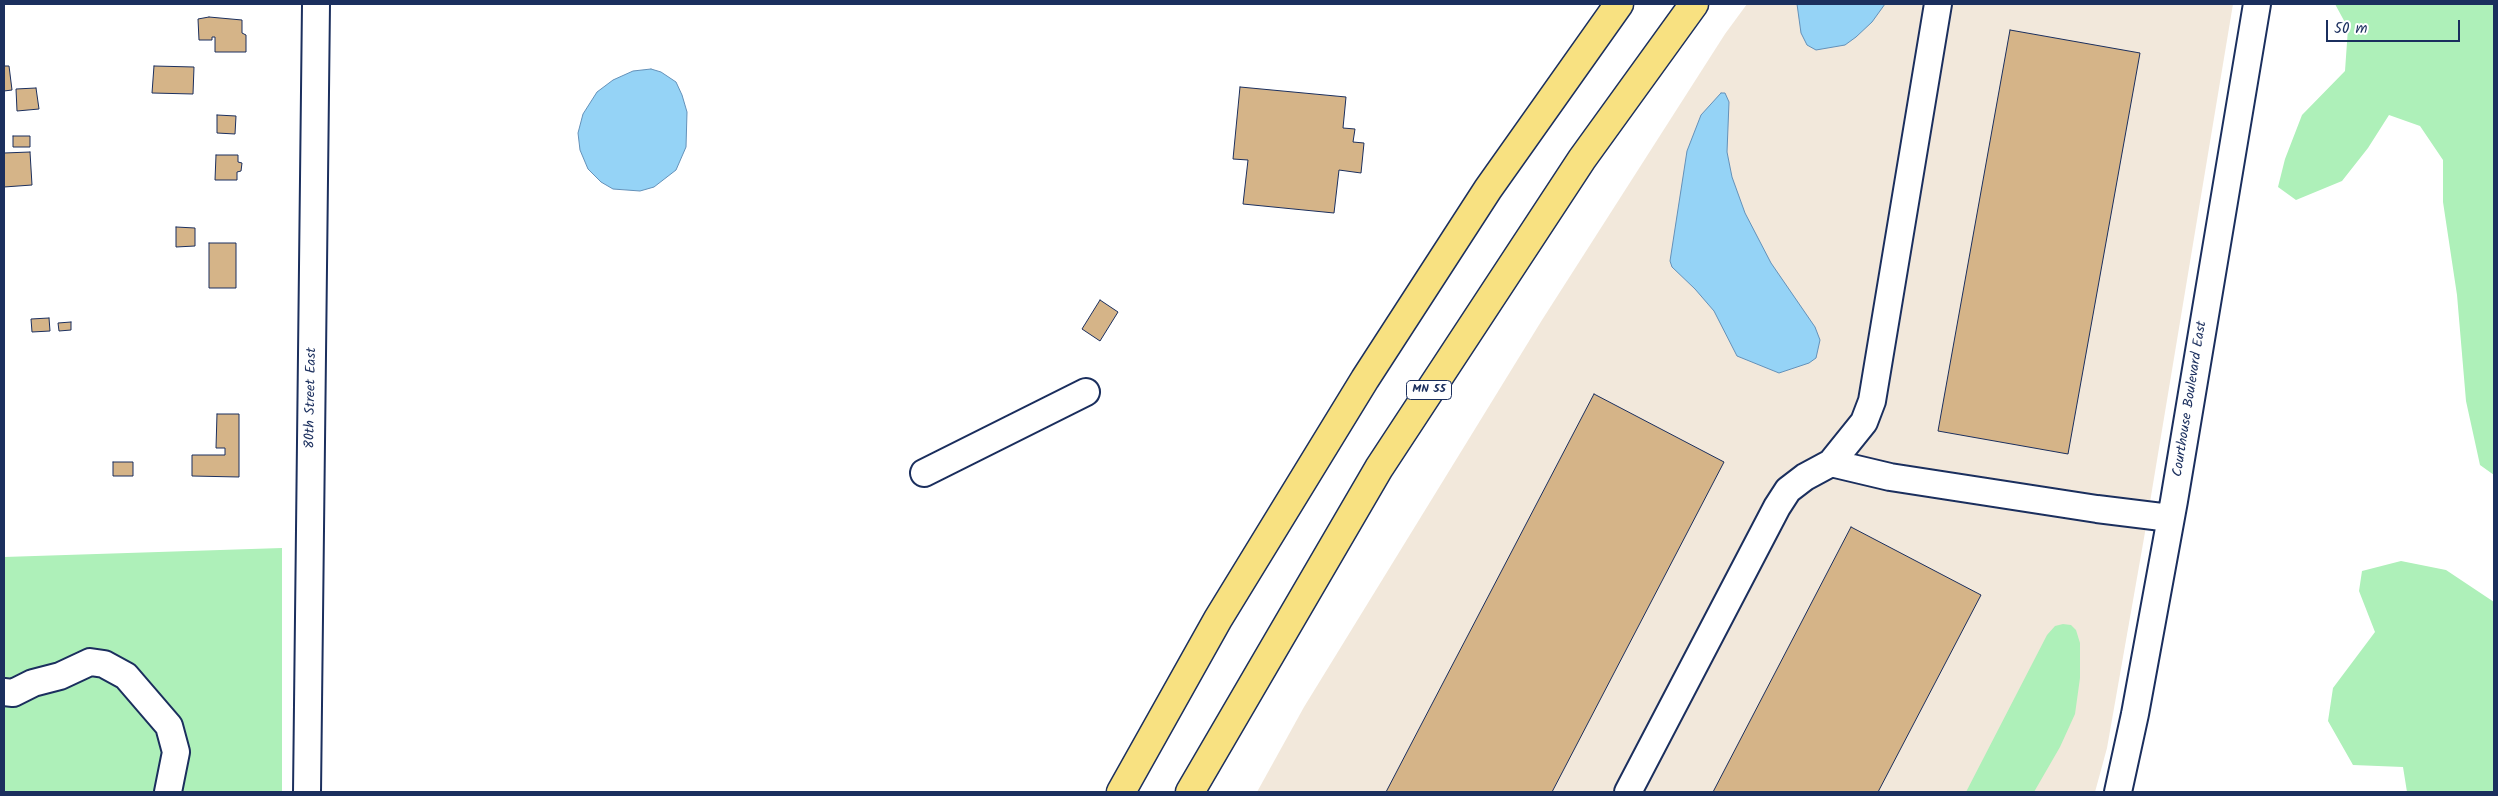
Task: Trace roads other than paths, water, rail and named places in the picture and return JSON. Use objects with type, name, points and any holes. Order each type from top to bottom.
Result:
[{"type":"highway","points":[[1121,792],[1218,619],[1365,379],[1488,189],[1619,4]]},
{"type":"highway","name":"MN 55","points":[[1190,792],[1250,685],[1379,468],[1566,184],[1694,4]]},
{"type":"street","name":"80th Street East","points":[[307,792],[316,4]]},
{"type":"street","points":[[1628,792],[1777,507],[1788,490],[1805,477],[1831,463],[1864,422],[1872,401],[1938,4]]},
{"type":"street","name":"Courthouse Boulevard East","points":[[2118,792],[2135,714],[2170,518],[2257,4]]},
{"type":"street","points":[[924,473],[1086,392]]},
{"type":"street","points":[[1831,463],[1900,479],[2097,509],[2170,518]]},
{"type":"street","points":[[4,692],[14,693],[32,683],[60,676],[90,662],[104,664],[126,676],[169,726],[176,752],[168,792]]},
{"type":"water","points":[[1797,4],[1885,4],[1872,22],[1845,45],[1816,50],[1807,45],[1801,33]]},
{"type":"water","points":[[651,69],[661,72],[676,82],[682,95],[687,112],[686,147],[676,170],[654,187],[640,191],[613,189],[601,182],[588,169],[580,150],[578,133],[583,114],[597,92],[613,80],[633,71]]},
{"type":"water","points":[[1721,93],[1725,93],[1729,102],[1727,152],[1732,177],[1745,213],[1771,263],[1815,327],[1820,340],[1816,358],[1809,363],[1779,373],[1737,356],[1714,311],[1672,267],[1670,261],[1687,151],[1701,115]]}]
